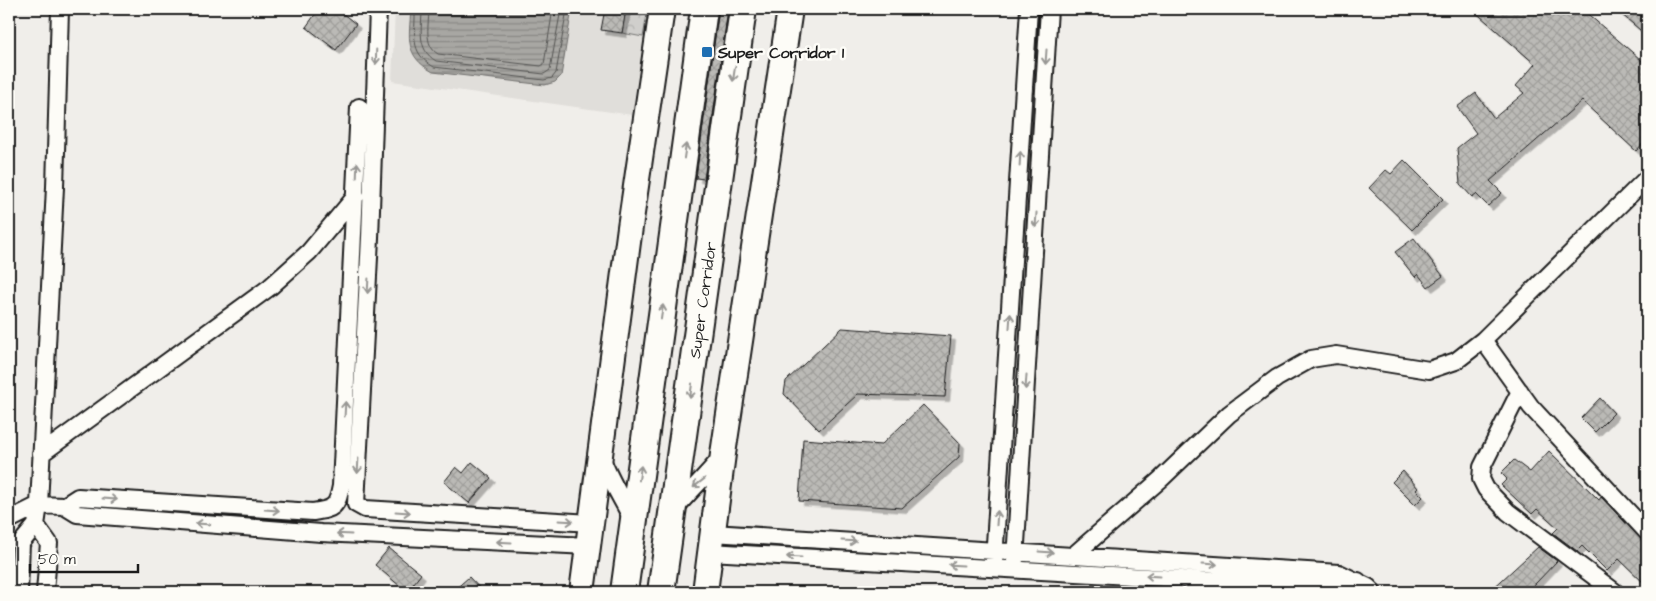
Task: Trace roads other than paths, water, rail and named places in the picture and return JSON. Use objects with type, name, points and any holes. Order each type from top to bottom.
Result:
[{"type":"main road","points":[[624,592],[704,9]]},
{"type":"main road","name":"Super Corridor","points":[[661,592],[743,9]]},
{"type":"street","points":[[19,592],[21,543],[36,525],[39,505],[54,187],[60,9]]},
{"type":"street","points":[[378,9],[370,238],[356,504],[365,509],[591,523]]},
{"type":"street","points":[[582,592],[630,227],[662,9]]},
{"type":"street","points":[[705,592],[723,454],[790,9]]},
{"type":"street","points":[[993,567],[1029,9]]},
{"type":"street","points":[[1015,568],[1049,9]]},
{"type":"street","points":[[64,506],[78,497],[313,512],[331,509],[338,501],[341,486],[359,107]]},
{"type":"street","points":[[1074,554],[1161,478],[1229,414],[1277,378],[1311,359],[1336,355],[1430,370],[1456,361],[1483,340],[1647,178]]},
{"type":"street","points":[[41,454],[270,288],[309,252],[356,196]]},
{"type":"street","points":[[1483,340],[1537,414],[1647,532]]},
{"type":"street","points":[[1520,391],[1482,467],[1481,479],[1486,490],[1508,512],[1615,592]]},
{"type":"street","points":[[600,454],[609,478],[621,496],[633,521]]},
{"type":"street","points":[[673,511],[690,490],[706,477],[723,454]]},
{"type":"street","points":[[9,520],[39,505],[64,506],[77,514],[145,520],[321,533],[588,546]]},
{"type":"street","points":[[36,525],[49,543],[45,592]]},
{"type":"street","points":[[711,543],[995,549],[1339,573],[1373,592]]},
{"type":"street","points":[[711,543],[993,567],[1339,588],[1358,582]]},
{"type":"water","points":[[411,9],[572,9],[561,76],[555,82],[545,85],[433,72],[417,59],[410,45]]},
{"type":"place","name":"Super Corridor 1","points":[[707,52]]}]
